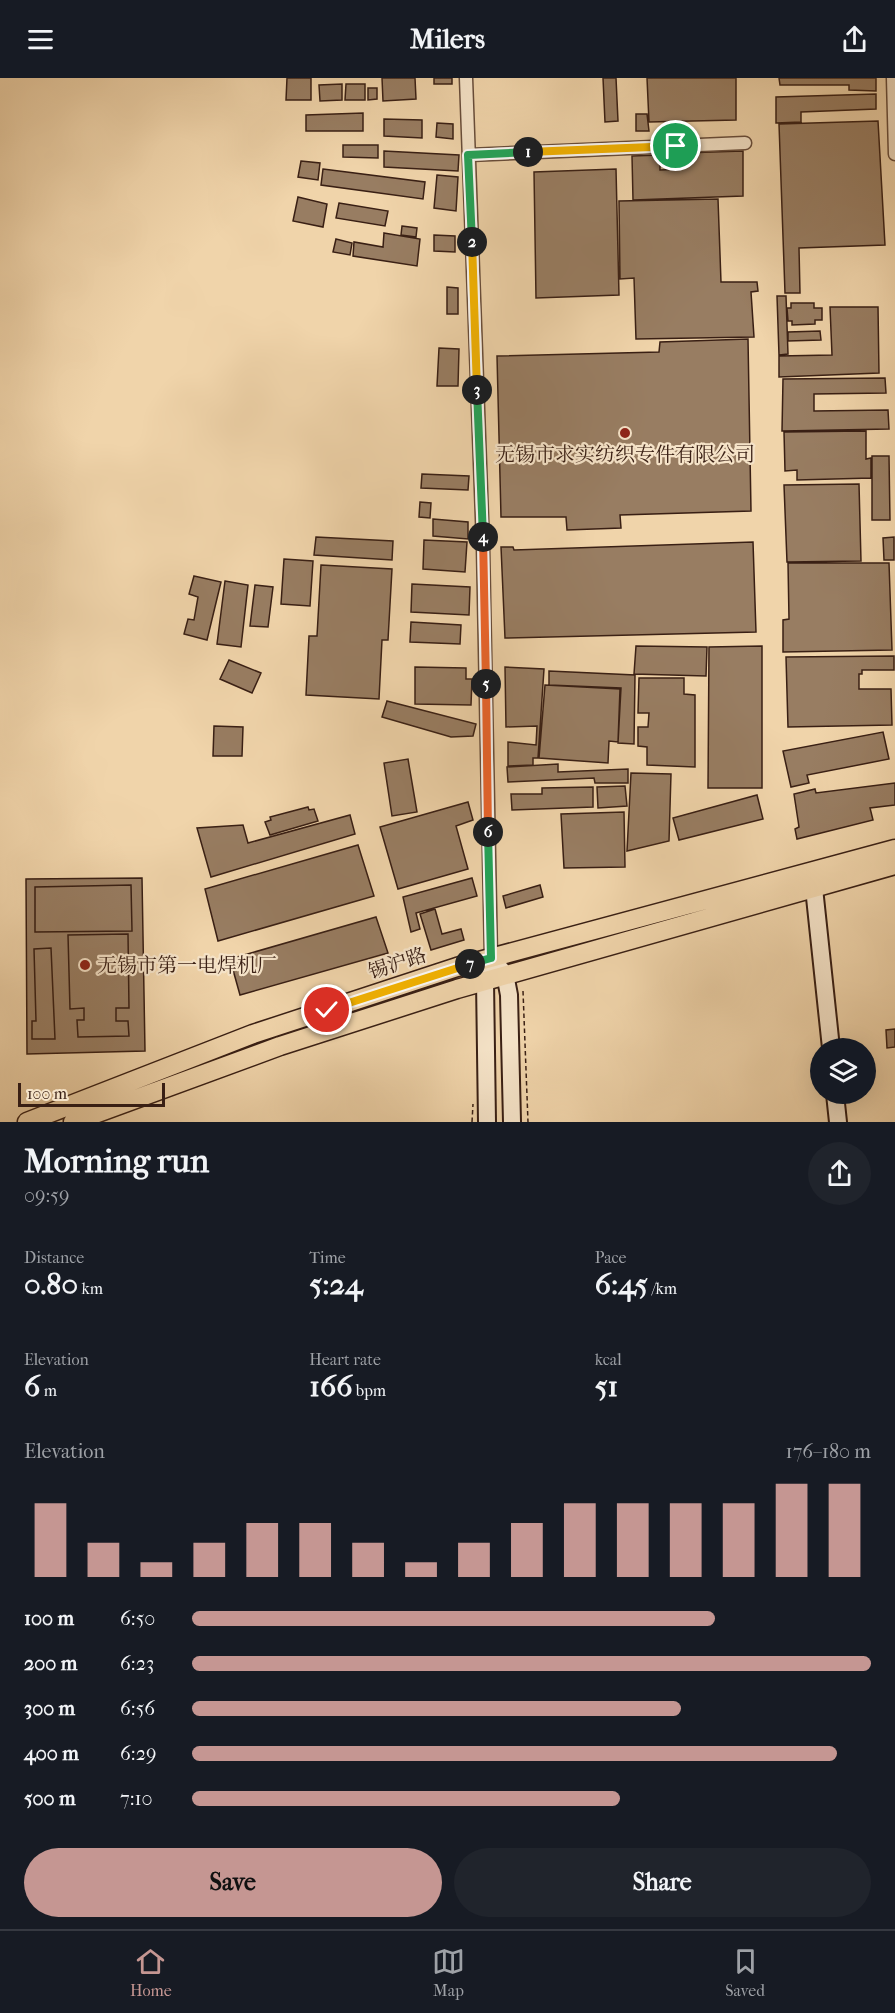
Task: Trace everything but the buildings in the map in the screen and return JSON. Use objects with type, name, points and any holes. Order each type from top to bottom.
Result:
[{"type":"main road","name":"锡沪路","points":[[27,1122],[253,1034],[491,958],[895,849]]},
{"type":"main road","points":[[74,1122],[280,1046],[485,981],[895,865]]},
{"type":"main road","points":[[814,888],[830,1038]]},
{"type":"main road","points":[[491,958],[505,975],[509,995],[512,1122]]},
{"type":"main road","points":[[487,1122],[485,981],[491,958]]},
{"type":"main road","points":[[836,1104],[838,1122]]},
{"type":"street","points":[[466,78],[483,535],[491,958]]},
{"type":"street","points":[[893,78],[895,154]]},
{"type":"street","points":[[468,155],[745,142]]},
{"type":"place","name":"无锡市求实纺织专件有限公司","points":[[625,433]]},
{"type":"place","name":"无锡市第一电焊机厂","points":[[85,965]]},
{"type":"route","points":[[327,1010],[491,958],[483,546],[468,155],[676,146]]}]
